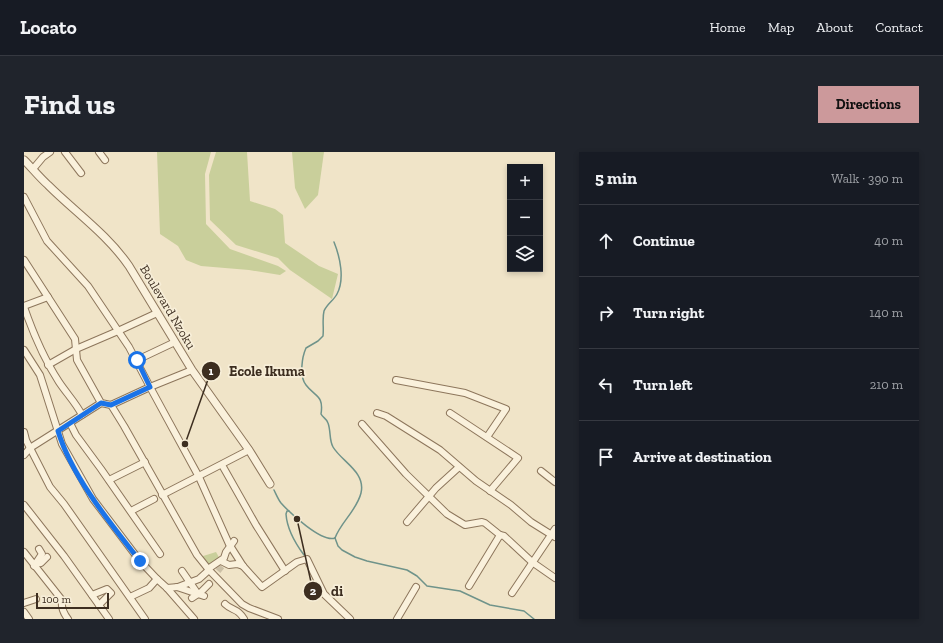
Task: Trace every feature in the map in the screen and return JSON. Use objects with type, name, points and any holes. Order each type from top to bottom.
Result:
[{"type":"street","points":[[33,169],[43,157],[50,152]]},
{"type":"street","points":[[65,152],[81,173]]},
{"type":"street","points":[[99,152],[105,160]]},
{"type":"street","name":"Boulevard Nzoku","points":[[24,160],[47,184],[102,233],[118,250],[192,370],[249,450],[270,484]]},
{"type":"street","points":[[24,197],[47,241],[88,286],[118,332],[130,347],[199,477],[226,536],[232,543],[243,566],[262,587],[297,562],[307,559],[324,594],[350,619]]},
{"type":"street","points":[[24,260],[76,339],[77,360],[101,403]]},
{"type":"street","points":[[48,297],[24,306],[31,327],[48,365],[62,387],[78,406],[82,415]]},
{"type":"street","points":[[48,365],[76,349],[118,332],[157,313]]},
{"type":"street","points":[[137,360],[175,342]]},
{"type":"street","points":[[24,350],[40,375],[62,444],[93,499],[140,561],[173,594],[194,619]]},
{"type":"street","points":[[24,455],[30,448],[101,403],[111,405],[192,370]]},
{"type":"street","points":[[396,380],[465,393],[506,409],[487,436]]},
{"type":"street","points":[[111,405],[197,555],[209,570],[216,574],[223,586],[242,604],[278,619]]},
{"type":"street","points":[[377,413],[386,416],[440,450],[476,482],[511,505],[531,522],[554,533],[532,562],[512,593]]},
{"type":"street","points":[[450,413],[487,436],[518,458],[490,491]]},
{"type":"street","points":[[70,423],[76,435],[160,554]]},
{"type":"street","points":[[362,424],[406,474],[447,514],[460,523],[468,525],[482,522],[485,523],[500,535],[504,536],[532,562],[555,578]]},
{"type":"street","points":[[24,432],[30,448],[50,487],[64,504],[145,619]]},
{"type":"street","points":[[163,495],[249,450]]},
{"type":"street","points":[[109,480],[145,462]]},
{"type":"street","points":[[222,464],[256,525],[285,571]]},
{"type":"street","points":[[407,522],[459,467]]},
{"type":"street","points":[[541,471],[555,482]]},
{"type":"street","points":[[131,511],[154,499]]},
{"type":"street","points":[[24,504],[100,604],[109,619]]},
{"type":"street","points":[[469,586],[500,535]]},
{"type":"street","points":[[226,536],[226,552],[223,563],[228,571]]},
{"type":"street","points":[[226,552],[232,543]]},
{"type":"street","points":[[35,565],[42,554],[39,549]]},
{"type":"street","points":[[24,552],[62,600],[61,604],[64,614],[68,619]]},
{"type":"street","points":[[35,565],[47,557]]},
{"type":"street","points":[[167,588],[177,587],[199,579],[209,570],[223,563],[230,566],[237,564],[243,566]]},
{"type":"street","points":[[182,571],[200,595]]},
{"type":"street","points":[[130,597],[149,588],[157,579]]},
{"type":"street","points":[[92,595],[108,589],[119,581]]},
{"type":"street","points":[[173,594],[182,593],[186,590],[190,582]]},
{"type":"street","points":[[192,598],[200,595],[209,584]]},
{"type":"street","points":[[177,587],[200,595]]},
{"type":"street","points":[[397,619],[416,587]]},
{"type":"street","points":[[100,604],[111,593],[108,589]]},
{"type":"street","points":[[100,593],[100,604]]},
{"type":"street","points":[[24,603],[36,599]]},
{"type":"street","points":[[225,604],[228,607],[240,612],[245,619]]},
{"type":"street","points":[[245,619],[249,608]]},
{"type":"street","points":[[24,612],[29,619]]},
{"type":"green space","points":[[157,152],[211,152],[205,174],[206,224],[230,249],[278,266],[286,271],[280,275],[249,270],[201,266],[186,260],[178,246],[160,234]]},
{"type":"green space","points":[[216,152],[247,152],[250,201],[275,209],[283,215],[285,243],[319,266],[338,274],[332,299],[290,270],[278,258],[236,245],[210,220],[209,175]]},
{"type":"green space","points":[[292,152],[324,152],[318,195],[305,209],[295,188]]},
{"type":"green space","points":[[216,552],[221,561],[208,569],[200,557]]},
{"type":"waterway","points":[[334,242],[341,268],[341,282],[336,296],[324,311],[323,336],[318,341],[306,348],[302,361],[302,377],[309,389],[320,400],[322,408],[321,414],[327,420],[333,447],[357,473],[362,486],[356,505],[335,538]]},
{"type":"waterway","points":[[274,490],[281,503],[306,526],[322,536],[335,538]]},
{"type":"waterway","points":[[289,511],[287,511],[286,514],[290,530],[304,555]]},
{"type":"waterway","points":[[335,538],[338,546],[342,550],[355,557],[407,570],[417,576],[427,586],[460,591],[490,605],[524,611],[534,619]]},
{"type":"tunnel","points":[[218,571],[223,565]]},
{"type":"place","name":"Ecole Ikuma","points":[[185,444]]},
{"type":"place","name":"di","points":[[297,519]]},
{"type":"route","points":[[137,360],[150,387],[111,405],[101,403],[58,431],[68,456],[93,499],[140,561]]}]
